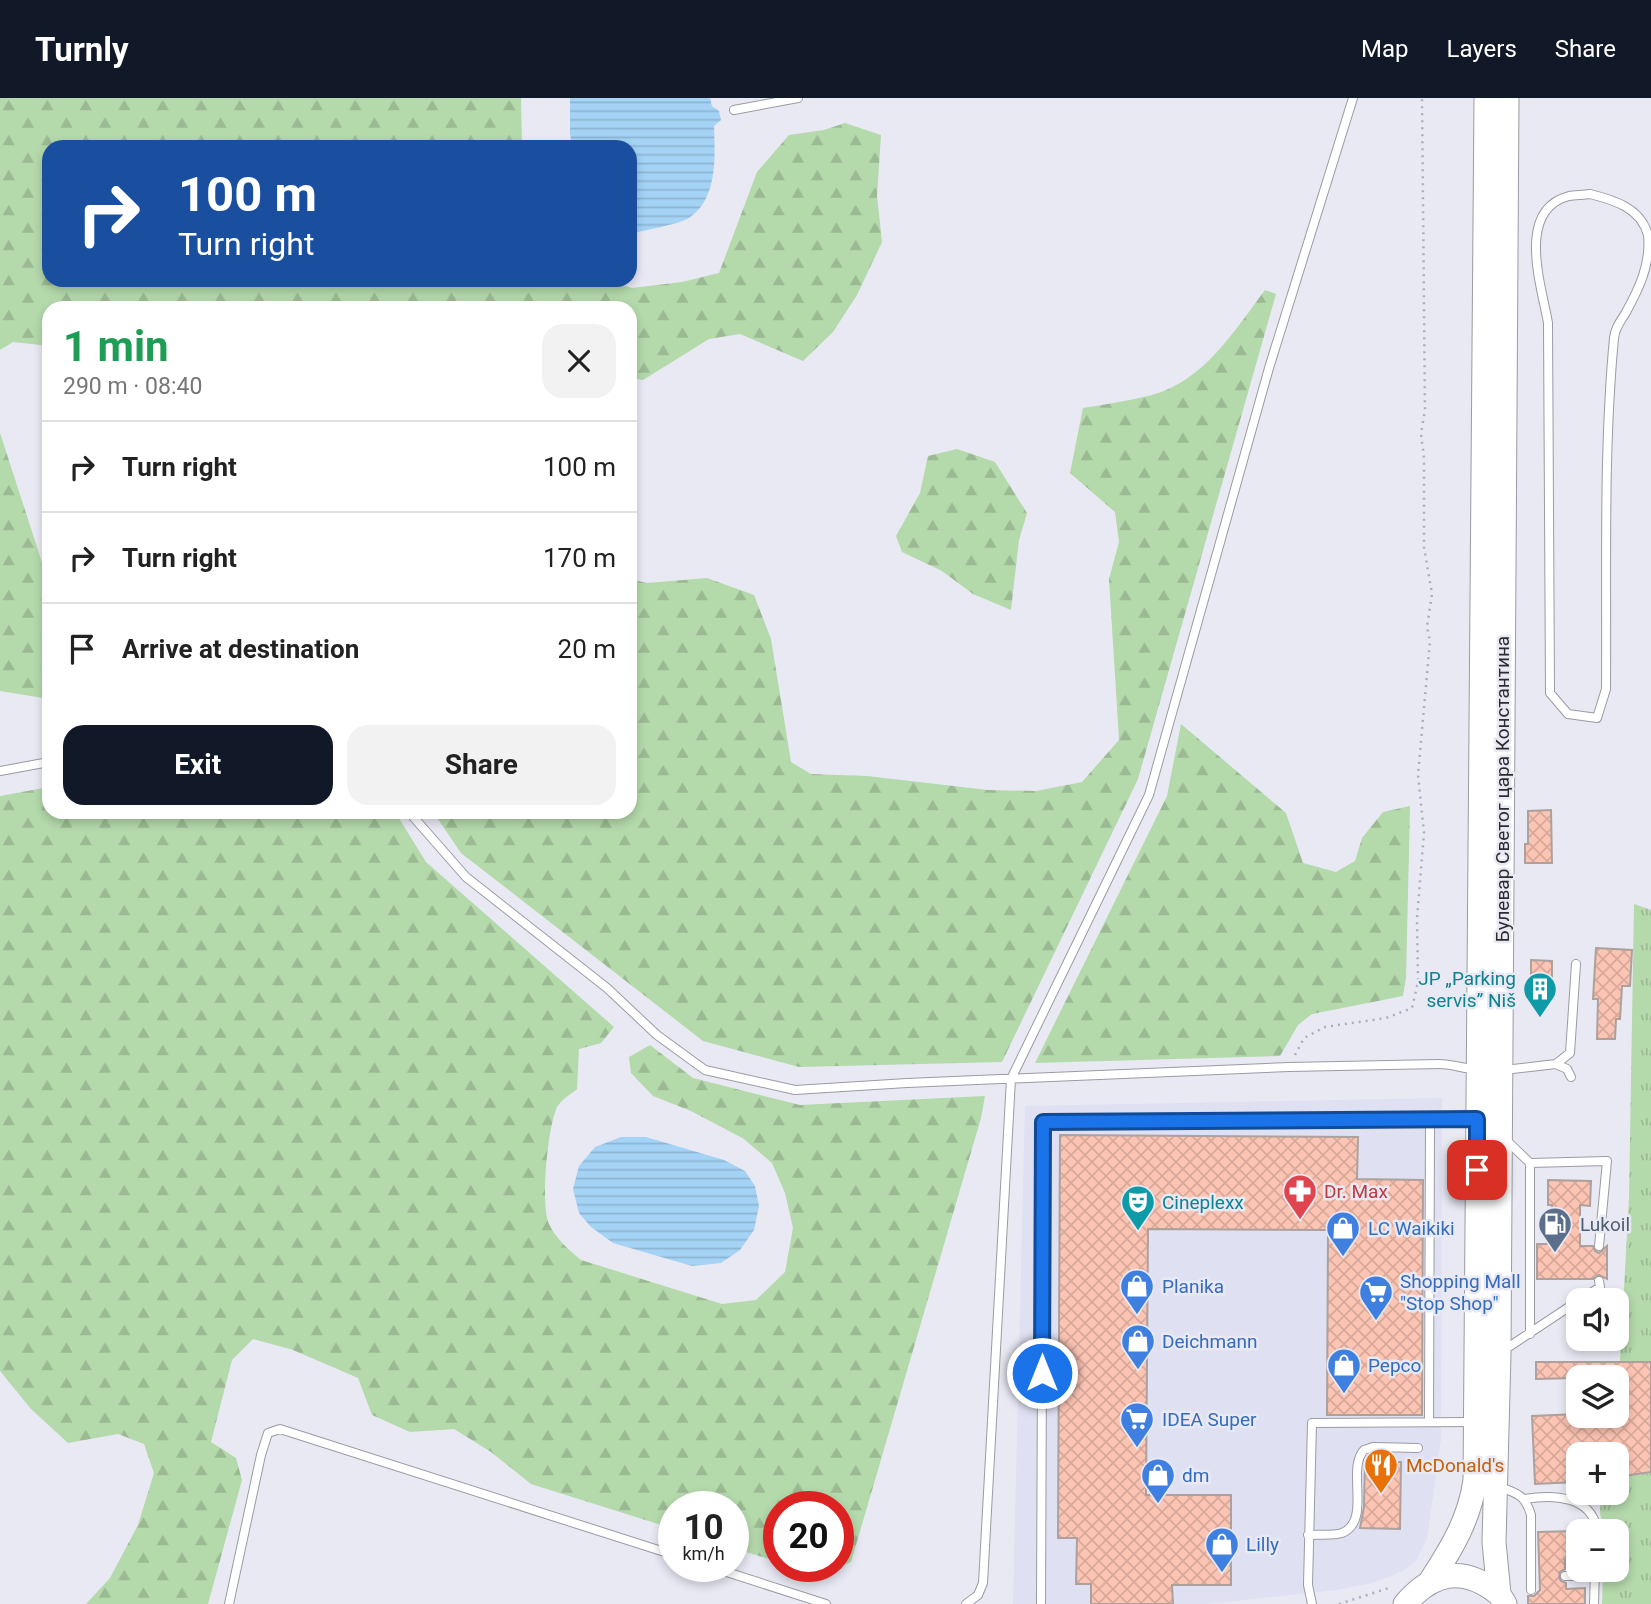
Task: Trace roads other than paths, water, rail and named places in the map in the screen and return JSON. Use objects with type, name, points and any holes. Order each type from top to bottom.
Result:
[{"type":"main road","name":"Булевар Светог цара Константина","points":[[1486,98],[1488,1070],[1500,1134],[1495,1556],[1502,1599]]},
{"type":"main road","name":"Булевар Светог цара Константина","points":[[1401,1599],[1431,1580],[1455,1542],[1472,1502],[1475,1480],[1477,1119],[1488,1070],[1507,98]]},
{"type":"main road","points":[[1431,1580],[1449,1575],[1467,1576],[1485,1583],[1502,1599]]},
{"type":"lane","points":[[734,110],[798,98]]},
{"type":"lane","points":[[965,1604],[978,1595],[983,1583],[1011,1079],[1149,794],[1269,368],[1353,98]]},
{"type":"lane","points":[[1590,194],[1615,200],[1635,213],[1648,233],[1651,257],[1645,278],[1615,331],[1608,444],[1606,689],[1597,718],[1568,714],[1549,693],[1548,323],[1543,287],[1535,261],[1535,242],[1540,222],[1551,207],[1567,197],[1590,194]]},
{"type":"lane","points":[[0,771],[42,763]]},
{"type":"lane","points":[[415,819],[466,877],[607,988],[657,1035],[705,1070],[795,1090],[1289,1067],[1446,1064],[1465,1069],[1488,1070],[1556,1065],[1567,1069],[1571,1077]]},
{"type":"lane","points":[[1556,1065],[1566,1058],[1572,1047],[1576,964]]},
{"type":"lane","points":[[1041,1604],[1043,1122],[1477,1119]]},
{"type":"lane","points":[[1429,1422],[1430,1120]]},
{"type":"lane","points":[[1500,1134],[1530,1163],[1607,1161],[1599,1246]]},
{"type":"lane","points":[[1530,1163],[1530,1334]]},
{"type":"lane","points":[[1598,1288],[1600,1281]]},
{"type":"lane","points":[[1499,1354],[1566,1310]]},
{"type":"lane","points":[[1312,1604],[1308,1585],[1308,1535],[1312,1423],[1475,1422]]},
{"type":"lane","points":[[229,1604],[261,1455],[268,1433],[280,1429],[658,1550]]},
{"type":"lane","points":[[1308,1535],[1341,1533],[1352,1524],[1356,1516],[1357,1460],[1362,1451],[1373,1447],[1418,1448]]},
{"type":"lane","points":[[1496,1485],[1525,1499],[1547,1496],[1577,1502],[1586,1508],[1594,1519]]},
{"type":"lane","points":[[1525,1499],[1531,1515],[1535,1576],[1531,1590]]},
{"type":"lane","points":[[749,1579],[826,1604]]},
{"type":"lane","points":[[1594,1604],[1595,1582]]},
{"type":"water","points":[[570,98],[710,98],[712,106],[719,111],[721,120],[714,126],[714,163],[710,188],[698,210],[684,221],[637,232],[637,140],[571,140]]},
{"type":"water","points":[[621,1137],[646,1137],[724,1160],[745,1171],[755,1186],[759,1206],[754,1230],[740,1250],[721,1263],[692,1266],[613,1243],[591,1227],[579,1213],[573,1189],[579,1166],[595,1147]]},
{"type":"place","name":"JP „Parking servis” Niš","points":[[1540,1019]]},
{"type":"place","name":"Dr. Max","points":[[1300,1221]]},
{"type":"place","name":"Cineplexx","points":[[1138,1232]]},
{"type":"place","name":"Lukoil","points":[[1555,1254]]},
{"type":"place","name":"LC Waikiki","points":[[1343,1258]]},
{"type":"place","name":"Planika","points":[[1137,1316]]},
{"type":"place","name":"Shopping Mall \"Stop Shop\"","points":[[1376,1322]]},
{"type":"place","name":"Deichmann","points":[[1138,1371]]},
{"type":"place","name":"Pepco","points":[[1344,1395]]},
{"type":"place","name":"IDEA Super","points":[[1137,1449]]},
{"type":"place","name":"McDonald's","points":[[1381,1495]]},
{"type":"place","name":"dm","points":[[1158,1505]]},
{"type":"place","name":"Lilly","points":[[1222,1574]]}]
